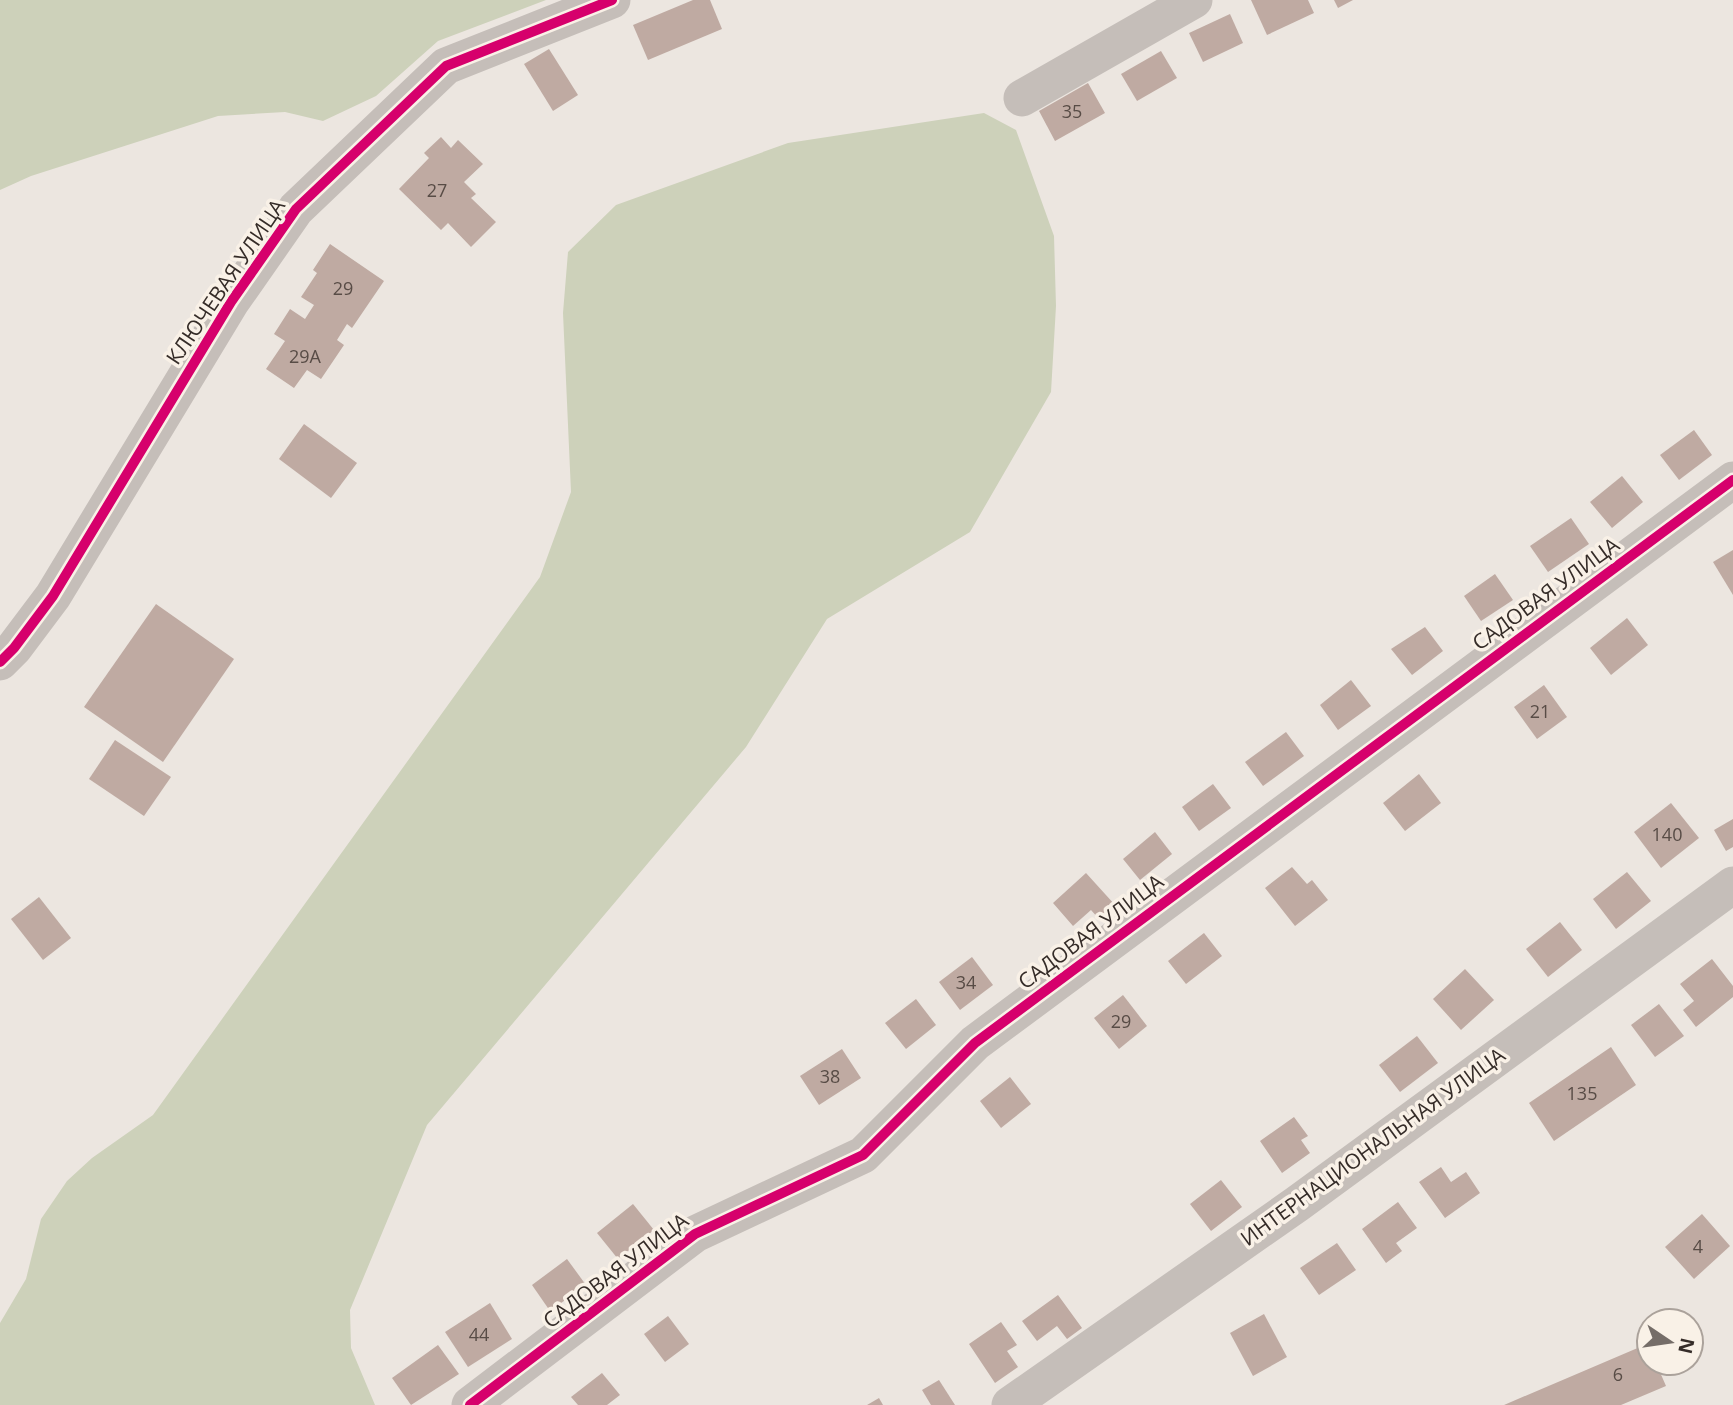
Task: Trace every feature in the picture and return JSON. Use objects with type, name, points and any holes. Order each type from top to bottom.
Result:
[{"type":"street","name":"КЛЮЧЕВАЯ УЛИЦА","points":[[0,662],[14,648],[53,596],[231,302],[296,209],[446,66],[612,0]]},
{"type":"street","points":[[1022,98],[1194,0]]},
{"type":"street","name":"САДОВАЯ УЛИЦА","points":[[470,1405],[695,1234],[863,1155],[975,1042],[1733,480]]},
{"type":"street","name":"ИНТЕРНАЦИОНАЛЬНАЯ УЛИЦА","points":[[1010,1405],[1297,1204],[1733,886]]},
{"type":"green space","points":[[0,0],[546,0],[438,41],[376,96],[323,121],[285,112],[218,116],[31,176],[0,190]]},
{"type":"green space","points":[[984,113],[1016,130],[1054,236],[1056,306],[1051,392],[970,532],[827,619],[746,747],[427,1125],[350,1310],[351,1348],[375,1405],[0,1405],[0,1323],[26,1279],[41,1219],[67,1181],[92,1158],[153,1115],[540,577],[571,492],[563,313],[568,252],[616,205],[788,143]]},
{"type":"building","points":[[693,0],[710,0],[722,29],[648,60],[633,25]]},
{"type":"building","points":[[1251,0],[1308,0],[1314,13],[1267,35]]},
{"type":"building","points":[[1334,0],[1353,0],[1338,8]]},
{"type":"building","points":[[1230,14],[1243,43],[1203,62],[1189,33]]},
{"type":"building","points":[[549,49],[578,95],[553,111],[524,64]]},
{"type":"building","points":[[1161,51],[1177,78],[1137,101],[1121,74]]},
{"type":"building","points":[[1088,83],[1105,113],[1055,141],[1039,111]]},
{"type":"building","points":[[441,137],[451,148],[458,140],[483,164],[464,182],[476,194],[471,198],[496,222],[471,247],[448,223],[441,230],[399,189],[429,158],[424,153]]},
{"type":"building","points":[[330,244],[384,281],[352,328],[347,324],[337,340],[344,345],[321,379],[307,370],[294,388],[266,369],[285,341],[274,334],[290,309],[305,319],[314,305],[301,297],[317,273],[313,270]]},
{"type":"building","points":[[304,424],[357,463],[331,498],[279,459]]},
{"type":"building","points":[[1694,430],[1712,455],[1679,480],[1660,455]]},
{"type":"building","points":[[1622,476],[1643,502],[1612,528],[1590,502]]},
{"type":"building","points":[[1571,518],[1589,544],[1548,572],[1530,546]]},
{"type":"building","points":[[1733,550],[1733,595],[1713,562]]},
{"type":"building","points":[[1495,574],[1513,600],[1481,621],[1464,596]]},
{"type":"building","points":[[156,604],[234,659],[163,762],[84,707]]},
{"type":"building","points":[[1627,618],[1648,645],[1611,675],[1590,648]]},
{"type":"building","points":[[1425,627],[1443,651],[1412,675],[1391,649]]},
{"type":"building","points":[[1351,680],[1371,706],[1338,730],[1320,705]]},
{"type":"building","points":[[1544,685],[1567,717],[1537,739],[1514,707]]},
{"type":"building","points":[[1286,732],[1304,756],[1263,786],[1245,762]]},
{"type":"building","points":[[115,740],[171,777],[144,816],[89,779]]},
{"type":"building","points":[[1419,774],[1441,803],[1405,831],[1383,803]]},
{"type":"building","points":[[1213,784],[1231,808],[1199,831],[1182,807]]},
{"type":"building","points":[[1671,803],[1699,838],[1661,868],[1634,832]]},
{"type":"building","points":[[1733,819],[1733,847],[1726,851],[1714,830]]},
{"type":"building","points":[[1155,832],[1172,854],[1140,880],[1123,859]]},
{"type":"building","points":[[1292,867],[1307,884],[1312,880],[1328,900],[1295,926],[1265,888]]},
{"type":"building","points":[[1627,872],[1651,901],[1616,929],[1593,899]]},
{"type":"building","points":[[1086,873],[1115,905],[1099,919],[1091,910],[1073,926],[1053,903]]},
{"type":"building","points":[[39,897],[71,938],[43,960],[11,919]]},
{"type":"building","points":[[1560,922],[1582,950],[1548,977],[1526,949]]},
{"type":"building","points":[[1204,933],[1222,956],[1186,984],[1168,961]]},
{"type":"building","points":[[972,957],[993,985],[960,1010],[939,982]]},
{"type":"building","points":[[1712,959],[1733,986],[1733,997],[1696,1027],[1683,1010],[1694,1001],[1680,984]]},
{"type":"building","points":[[1465,969],[1494,1000],[1461,1030],[1433,999]]},
{"type":"building","points":[[1123,995],[1147,1026],[1119,1049],[1094,1018]]},
{"type":"building","points":[[916,999],[936,1025],[906,1049],[885,1023]]},
{"type":"building","points":[[1659,1004],[1684,1036],[1655,1057],[1631,1025]]},
{"type":"building","points":[[1417,1036],[1438,1063],[1400,1092],[1379,1065]]},
{"type":"building","points":[[1611,1047],[1636,1085],[1554,1141],[1529,1103]]},
{"type":"building","points":[[842,1049],[861,1078],[819,1105],[800,1076]]},
{"type":"building","points":[[1010,1077],[1031,1104],[1001,1128],[980,1101]]},
{"type":"building","points":[[1294,1117],[1308,1136],[1301,1140],[1310,1153],[1282,1173],[1260,1141]]},
{"type":"building","points":[[1441,1167],[1451,1182],[1466,1172],[1480,1193],[1445,1218],[1419,1182]]},
{"type":"building","points":[[1221,1180],[1242,1207],[1211,1231],[1190,1204]]},
{"type":"building","points":[[1398,1202],[1417,1228],[1396,1243],[1402,1251],[1386,1263],[1362,1229]]},
{"type":"building","points":[[633,1204],[654,1230],[618,1259],[597,1233]]},
{"type":"building","points":[[1702,1214],[1730,1246],[1694,1279],[1665,1247]]},
{"type":"building","points":[[1337,1243],[1356,1270],[1319,1295],[1300,1268]]},
{"type":"building","points":[[567,1259],[586,1285],[550,1311],[532,1285]]},
{"type":"building","points":[[1058,1295],[1082,1328],[1067,1339],[1057,1326],[1037,1341],[1022,1321]]},
{"type":"building","points":[[490,1303],[512,1339],[468,1367],[445,1332]]},
{"type":"building","points":[[1264,1314],[1287,1357],[1253,1376],[1230,1333]]},
{"type":"building","points":[[668,1316],[689,1344],[665,1362],[644,1334]]},
{"type":"building","points":[[1001,1322],[1017,1345],[1007,1351],[1018,1367],[995,1383],[969,1344]]},
{"type":"building","points":[[438,1345],[459,1374],[411,1405],[392,1378]]},
{"type":"building","points":[[1635,1349],[1635,1377],[1662,1377],[1666,1386],[1621,1405],[1504,1405]]},
{"type":"building","points":[[602,1373],[620,1395],[607,1405],[578,1405],[571,1397]]},
{"type":"building","points":[[939,1380],[955,1405],[931,1405],[922,1390]]},
{"type":"building","points":[[879,1398],[883,1405],[867,1405]]},
{"type":"cycle path","points":[[0,662],[14,648],[53,596],[231,302],[296,209],[446,66],[612,0]]},
{"type":"cycle path","points":[[470,1405],[695,1234],[863,1155],[975,1043],[1733,480]]}]
